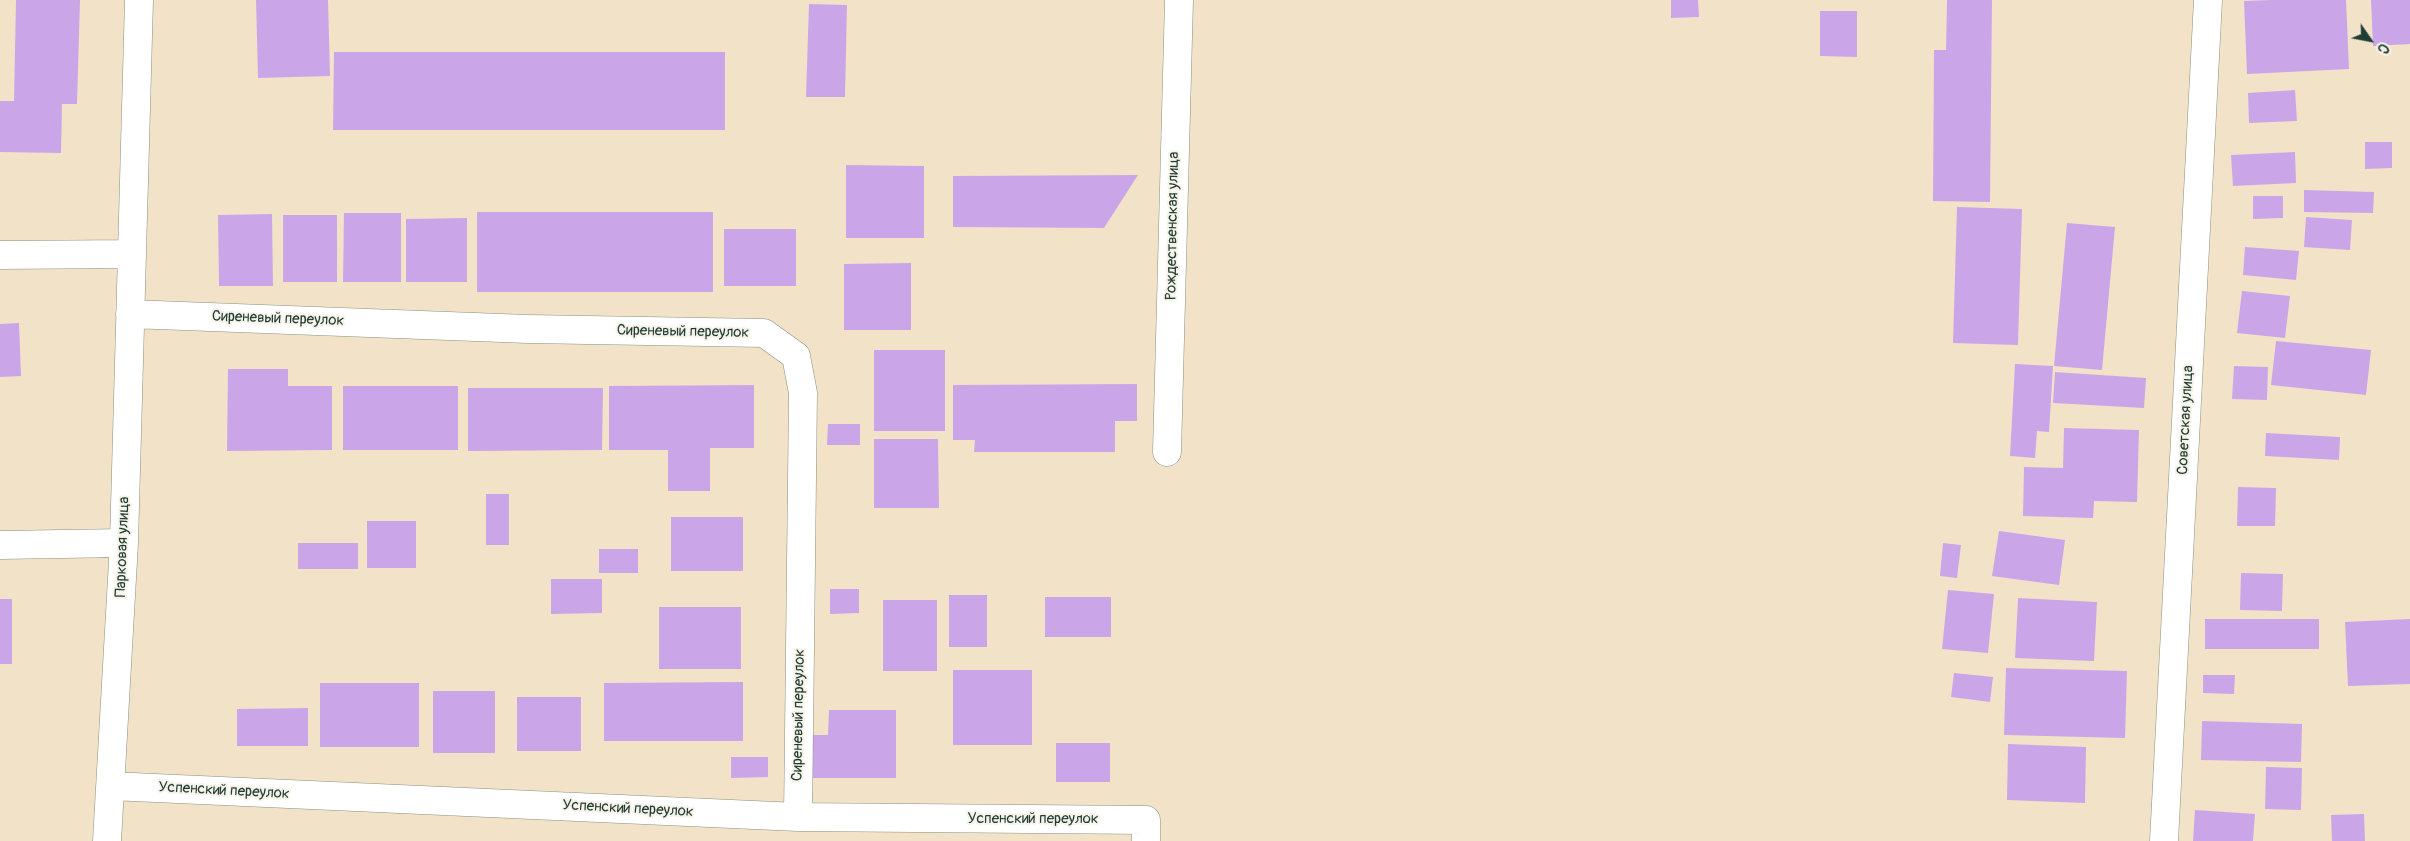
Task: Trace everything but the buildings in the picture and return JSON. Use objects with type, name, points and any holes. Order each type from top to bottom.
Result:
[{"type":"street","name":"Парковая улица","points":[[107,841],[124,543],[139,0]]},
{"type":"street","name":"Рождественская улица","points":[[1167,452],[1178,0]]},
{"type":"street","name":"Советская улица","points":[[2164,841],[2208,0]]},
{"type":"street","points":[[0,255],[132,254]]},
{"type":"street","name":"Сиреневый переулок","points":[[130,314],[528,329],[764,333],[796,356],[803,392],[798,817]]},
{"type":"street","points":[[0,544],[124,543]]},
{"type":"street","name":"Успенский переулок","points":[[111,786],[798,817],[1146,830]]}]
